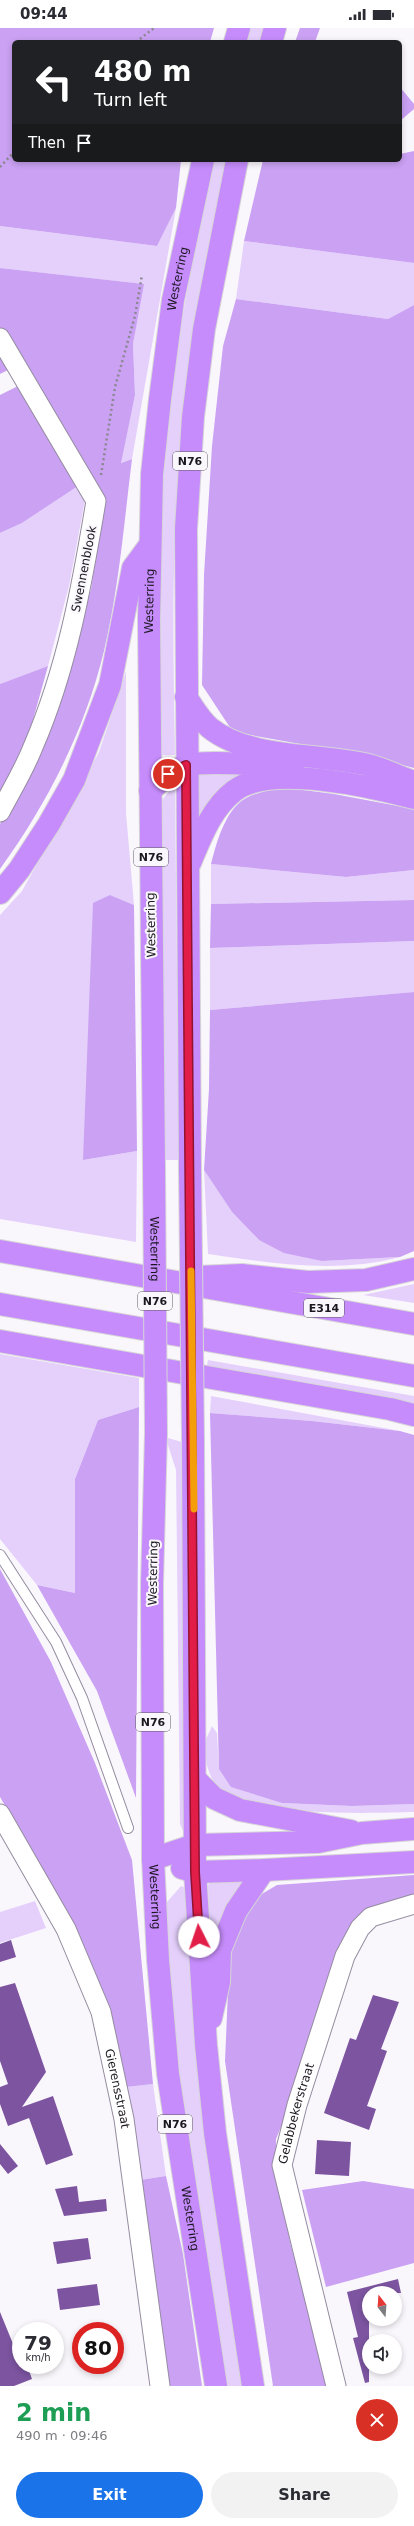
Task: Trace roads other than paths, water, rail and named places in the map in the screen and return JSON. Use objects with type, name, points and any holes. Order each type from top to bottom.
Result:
[{"type":"highway","points":[[236,40],[239,28]]},
{"type":"highway","points":[[272,40],[275,28]]},
{"type":"highway","name":"Westerring","points":[[203,162],[173,300],[152,474],[150,545],[150,791],[156,1433],[152,1584],[154,1859],[158,1960],[168,2074],[216,2386]]},
{"type":"highway","name":"N76","points":[[237,162],[204,329],[193,417],[186,529],[186,765],[196,1780],[195,1872],[206,2045],[215,2133],[253,2386]]},
{"type":"highway","points":[[0,893],[19,870],[74,780],[110,685],[133,568],[150,545]]},
{"type":"highway","points":[[186,697],[209,727],[224,737],[255,747],[369,765],[414,782]]},
{"type":"highway","points":[[150,791],[168,774],[186,765],[215,764],[324,767],[390,774]]},
{"type":"highway","points":[[187,869],[213,813],[235,790],[250,783],[306,778],[379,789],[414,798]]},
{"type":"highway","name":"E314","points":[[0,1251],[414,1324]]},
{"type":"highway","points":[[157,1279],[242,1275],[308,1282],[366,1280],[414,1269]]},
{"type":"highway","points":[[0,1304],[414,1376]]},
{"type":"highway","points":[[0,1341],[390,1409],[414,1416]]},
{"type":"highway","points":[[196,1780],[214,1798],[240,1810],[362,1833]]},
{"type":"highway","points":[[154,1859],[195,1845],[318,1842],[362,1833],[414,1829]]},
{"type":"highway","points":[[154,1859],[195,1872],[414,1862]]},
{"type":"highway","points":[[206,2045],[219,1982],[220,1950],[236,1911],[264,1870]]},
{"type":"street","name":"Swennenblook","points":[[0,338],[96,501],[78,605],[58,678],[33,748],[0,812]]},
{"type":"street","name":"Gierensstraat","points":[[0,1814],[66,1929],[100,2012],[124,2119],[160,2386]]},
{"type":"street","name":"Gelabbekerstraat","points":[[336,2386],[282,2165],[285,2147],[345,1956],[360,1928],[370,1917],[414,1904]]},
{"type":"lane","points":[[0,1555],[56,1642],[82,1698],[128,1828]]}]
